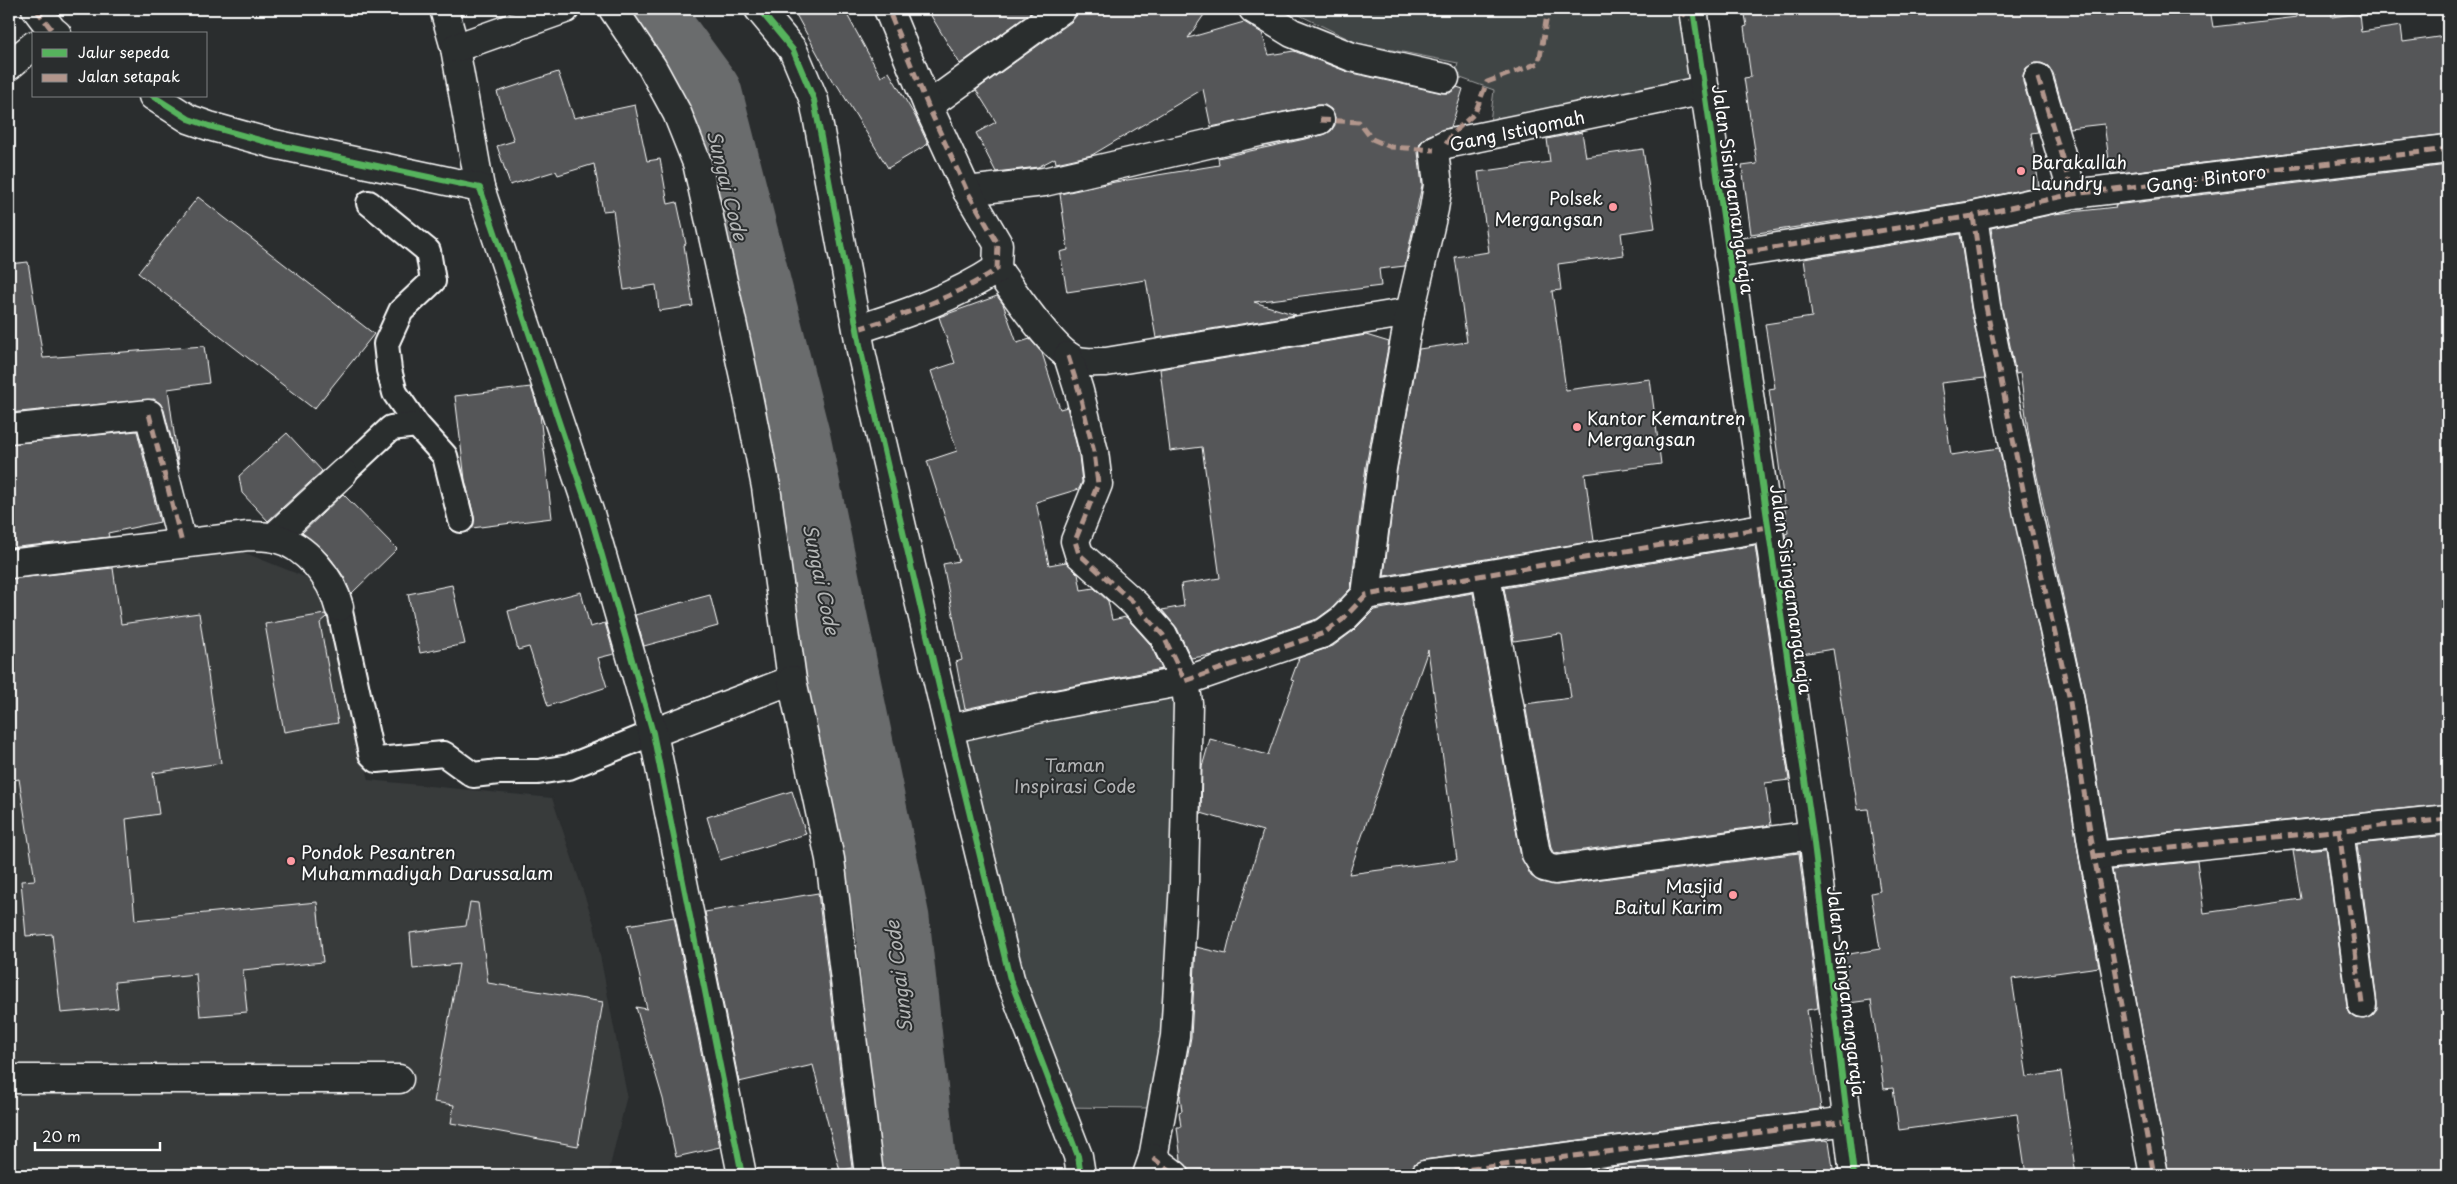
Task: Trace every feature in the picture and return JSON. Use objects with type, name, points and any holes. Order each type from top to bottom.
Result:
[{"type":"street","points":[[444,9],[455,48],[480,188],[591,517],[653,733],[742,1175]]},
{"type":"street","points":[[455,48],[565,9]]},
{"type":"street","points":[[613,9],[652,67],[677,113],[697,163],[746,386],[766,487],[792,680],[830,859],[869,1175]]},
{"type":"street","points":[[759,9],[793,50],[814,100],[858,330],[948,729],[1010,980],[1078,1156],[1081,1175]]},
{"type":"street","points":[[888,9],[928,106],[967,191],[998,244],[997,269],[1054,344],[1068,356],[1079,362],[1106,362],[1410,312],[1382,468],[1366,596]]},
{"type":"street","points":[[928,106],[1062,9]]},
{"type":"street","points":[[1253,9],[1292,32],[1352,57],[1445,78]]},
{"type":"street","name":"Jalan Sisingamangaraja","points":[[1693,9],[1813,835],[1854,1175]]},
{"type":"street","points":[[9,66],[32,43]]},
{"type":"street","points":[[2038,78],[2073,194]]},
{"type":"street","name":"Gang Istiqomah","points":[[1410,312],[1438,185],[1434,150],[1446,144],[1704,90]]},
{"type":"street","points":[[157,98],[189,119],[274,144],[480,188]]},
{"type":"street","points":[[967,191],[1044,182],[1320,120]]},
{"type":"street","name":"Gang: Bintoro","points":[[1728,255],[1973,216],[2073,194],[2448,149]]},
{"type":"street","points":[[1973,216],[1986,306],[2027,510],[2069,696],[2094,856],[2154,1175]]},
{"type":"street","points":[[858,330],[932,303],[976,283],[997,269]]},
{"type":"street","points":[[1068,356],[1094,452],[1098,484],[1075,541],[1079,554],[1135,604],[1163,635],[1185,682],[1188,693],[1184,883],[1175,1036],[1150,1167],[1175,1175]]},
{"type":"street","points":[[9,429],[148,414],[182,543]]},
{"type":"street","points":[[274,537],[336,480]]},
{"type":"street","points":[[948,729],[1050,706],[1185,682],[1324,633],[1342,620],[1366,596],[1768,527]]},
{"type":"street","points":[[9,564],[248,536],[274,537],[301,552],[320,570],[335,593],[339,607]]},
{"type":"street","points":[[1486,576],[1536,854],[1544,867],[1555,870],[1813,835]]},
{"type":"street","points":[[653,733],[792,680]]},
{"type":"street","points":[[2094,856],[2448,819]]},
{"type":"street","points":[[2339,830],[2362,1004]]},
{"type":"street","points":[[9,1079],[400,1078]]},
{"type":"street","points":[[1425,1175],[1848,1121]]},
{"type":"lane","points":[[370,203],[428,251],[433,281],[401,312],[386,344],[389,370],[395,393],[417,425],[445,456],[461,520]]},
{"type":"lane","points":[[336,480],[391,428],[417,425]]},
{"type":"lane","points":[[339,607],[370,754],[377,760],[444,754],[473,775],[499,772],[538,772],[569,767],[653,733]]},
{"type":"shaded area","name":"Pondok Pesantren Muhammadiyah Darussalam","points":[[238,550],[320,583],[369,780],[552,798],[594,924],[627,1095],[608,1175],[9,1175],[9,578]]},
{"type":"green space","points":[[1287,9],[1681,9],[1691,83],[1489,130],[1494,90],[1455,76],[1458,63],[1357,43]]},
{"type":"green space","name":"Taman Inspirasi Code","points":[[1143,646],[1180,682],[1184,883],[1151,1108],[1060,1107],[1010,979],[948,692]]},
{"type":"building","points":[[793,9],[844,9],[881,77],[889,72],[915,116],[928,144],[888,168],[836,83],[834,84]]},
{"type":"building","points":[[927,9],[1036,9],[960,64]]},
{"type":"building","points":[[1077,9],[1208,9],[1188,38],[1244,22],[1262,33],[1269,55],[1294,51],[1348,72],[1442,93],[1450,93],[1457,87],[1463,89],[1451,127],[1427,136],[1420,143],[1418,152],[1422,185],[1405,266],[1379,269],[1381,286],[1254,302],[1296,315],[1156,338],[1146,280],[1067,292],[1060,252],[1068,250],[1060,194],[1115,182],[1219,165],[1218,158],[1323,135],[1331,131],[1335,125],[1335,117],[1331,109],[1325,105],[1317,105],[1211,127],[1203,89],[1092,155],[1056,163],[1055,158],[1038,167],[996,172],[976,133],[996,122],[976,90],[1071,22],[1076,16]]},
{"type":"building","points":[[1744,9],[2210,9],[2213,27],[2297,17],[2296,9],[2331,9],[2332,17],[2359,13],[2361,32],[2401,26],[2403,42],[2445,36],[2448,61],[2448,134],[2111,174],[2104,124],[2069,128],[2053,73],[2048,66],[2034,63],[2026,68],[2023,82],[2038,132],[2031,133],[2039,186],[1970,201],[1751,234],[1742,166],[1757,164],[1744,78],[1751,77],[1744,27],[1747,26]]},
{"type":"building","points":[[558,72],[574,118],[635,105],[647,161],[660,159],[668,204],[677,202],[686,244],[684,245],[693,306],[659,311],[656,285],[624,290],[613,210],[603,211],[594,164],[558,175],[556,171],[510,185],[497,146],[514,141],[497,92]]},
{"type":"building","points":[[1582,132],[1586,157],[1643,149],[1655,228],[1621,233],[1624,255],[1558,264],[1561,290],[1552,291],[1566,390],[1650,379],[1661,464],[1585,474],[1594,541],[1384,576],[1397,470],[1419,349],[1467,342],[1455,257],[1489,252],[1478,172],[1550,162],[1547,139]]},
{"type":"building","points":[[2448,165],[2448,804],[2107,839],[2084,694],[2030,444],[2020,373],[2016,374],[2001,303],[1991,228],[2054,214],[2116,207],[2115,205]]},
{"type":"building","points":[[198,197],[374,334],[314,409],[138,273]]},
{"type":"building","points":[[1960,234],[1971,308],[1985,378],[1941,383],[1951,455],[1999,448],[2054,699],[2079,858],[2099,967],[2012,979],[2027,1077],[2061,1072],[2076,1175],[2026,1175],[2017,1114],[1899,1130],[1893,1088],[1884,1089],[1871,1000],[1849,1003],[1843,955],[1880,949],[1871,893],[1880,891],[1868,809],[1858,810],[1833,649],[1802,654],[1785,534],[1788,533],[1769,389],[1775,388],[1765,324],[1812,317],[1804,259]]},
{"type":"building","points":[[28,262],[43,358],[204,346],[209,383],[168,389],[179,469],[164,410],[160,403],[154,399],[9,413],[9,264]]},
{"type":"building","points":[[997,296],[1003,304],[1017,343],[1030,339],[1042,353],[1060,409],[1067,407],[1079,455],[1082,482],[1079,489],[1036,502],[1049,565],[1066,562],[1078,574],[1081,590],[1094,588],[1108,601],[1112,620],[1126,617],[1150,644],[1162,669],[965,709],[956,662],[962,660],[943,564],[959,561],[927,461],[957,451],[931,371],[955,363],[939,317]]},
{"type":"building","points":[[1366,335],[1389,342],[1366,466],[1351,588],[1332,608],[1317,619],[1213,655],[1191,658],[1177,628],[1162,610],[1184,606],[1181,584],[1220,578],[1202,447],[1170,451],[1160,369]]},
{"type":"building","points":[[531,387],[540,415],[552,518],[472,528],[474,517],[465,480],[455,396]]},
{"type":"building","points":[[137,431],[160,522],[108,533],[109,537],[9,548],[9,444]]},
{"type":"building","points":[[287,433],[322,471],[268,521],[242,493],[239,476]]},
{"type":"building","points":[[343,494],[397,549],[351,594],[344,577],[328,555],[302,533]]},
{"type":"building","points":[[1755,545],[1789,780],[1765,783],[1771,825],[1554,854],[1551,848],[1525,704],[1571,698],[1562,635],[1514,641],[1504,588]]},
{"type":"building","points":[[113,568],[121,624],[199,613],[221,763],[153,773],[159,814],[126,819],[135,920],[317,902],[323,962],[243,970],[247,1012],[200,1016],[196,974],[115,982],[118,1008],[61,1013],[52,934],[26,936],[21,881],[35,880],[19,779],[9,781],[9,579]]},
{"type":"building","points":[[452,585],[465,644],[420,653],[408,594]]},
{"type":"building","points":[[581,592],[590,627],[605,623],[614,654],[598,658],[607,687],[548,706],[529,647],[518,650],[508,611]]},
{"type":"building","points":[[1473,593],[1521,857],[1531,876],[1540,882],[1557,885],[1799,853],[1818,1008],[1807,1010],[1821,1109],[1423,1160],[1415,1163],[1410,1175],[1211,1175],[1210,1169],[1190,1172],[1181,1160],[1177,1127],[1181,1127],[1179,1112],[1182,1111],[1180,1097],[1191,1037],[1196,947],[1226,954],[1234,921],[1236,922],[1263,831],[1201,813],[1202,767],[1210,739],[1268,755],[1294,681],[1291,680],[1299,658],[1333,646],[1353,631],[1374,610]],"holes":[[[1428,650],[1457,860],[1349,874]]]},
{"type":"building","points":[[710,595],[718,626],[644,646],[635,615]]},
{"type":"building","points":[[325,614],[327,617],[320,623],[338,723],[284,732],[265,624]]},
{"type":"building","points":[[792,791],[806,834],[720,860],[707,817]]},
{"type":"building","points":[[2448,835],[2448,1175],[2169,1175],[2112,870],[2197,861],[2204,913],[2301,899],[2293,851],[2326,848],[2347,1006],[2350,1014],[2356,1018],[2364,1019],[2372,1016],[2377,1010],[2377,1002],[2357,844]]},
{"type":"building","points":[[818,893],[852,1168],[840,1171],[813,1065],[739,1082],[705,912]]},
{"type":"building","points":[[470,902],[478,903],[488,983],[603,1002],[578,1146],[451,1123],[454,1105],[434,1102],[459,964],[413,969],[410,933],[466,926]]},
{"type":"building","points":[[674,917],[720,1147],[676,1157],[663,1099],[636,1007],[647,1009],[628,925]]},
{"type":"building","points":[[1829,1141],[1834,1175],[1546,1175]]},
{"type":"waterway","name":"Sungai Code","points":[[642,9],[705,95],[793,439],[892,919],[920,1175]]},
{"type":"marked path","points":[[36,9],[52,30]]},
{"type":"marked path","points":[[858,329],[930,304],[964,288],[997,269],[998,244],[967,191],[928,106],[888,9]]},
{"type":"marked path","points":[[1446,144],[1453,133],[1475,113],[1487,82],[1539,63],[1548,9]]},
{"type":"marked path","points":[[1662,9],[1681,13],[1694,20]]},
{"type":"marked path","points":[[2038,78],[2073,194]]},
{"type":"marked path","points":[[1320,120],[1359,122],[1372,139],[1391,147],[1434,150]]},
{"type":"marked path","points":[[1728,255],[1973,216],[2073,194],[2448,149]]},
{"type":"marked path","points":[[1973,216],[1986,306],[2029,519],[2069,696],[2094,856],[2154,1175]]},
{"type":"marked path","points":[[1068,356],[1094,452],[1098,484],[1075,541],[1079,554],[1135,604],[1163,635],[1185,681],[1324,633],[1342,620],[1366,595],[1768,527]]},
{"type":"marked path","points":[[149,414],[182,543]]},
{"type":"marked path","points":[[2094,856],[2448,819]]},
{"type":"marked path","points":[[2339,830],[2362,1004]]},
{"type":"marked path","points":[[1425,1175],[1848,1121]]},
{"type":"marked path","points":[[1153,1158],[1175,1175]]},
{"type":"cycle path","points":[[759,9],[793,50],[814,100],[862,356],[949,729],[1010,979],[1078,1156],[1081,1175]]},
{"type":"cycle path","points":[[1693,9],[1813,835],[1854,1175]]},
{"type":"cycle path","points":[[156,98],[189,119],[209,126],[274,144],[480,188],[591,517],[653,733],[742,1175]]},
{"type":"place","name":"Barakallah Laundry","points":[[2021,171]]},
{"type":"place","name":"Polsek Mergangsan","points":[[1613,207]]},
{"type":"place","name":"Kantor Kemantren Mergangsan","points":[[1577,427]]},
{"type":"place","name":"Pondok Pesantren Muhammadiyah Darussalam","points":[[291,861]]},
{"type":"place","name":"Masjid Baitul Karim","points":[[1733,895]]}]
